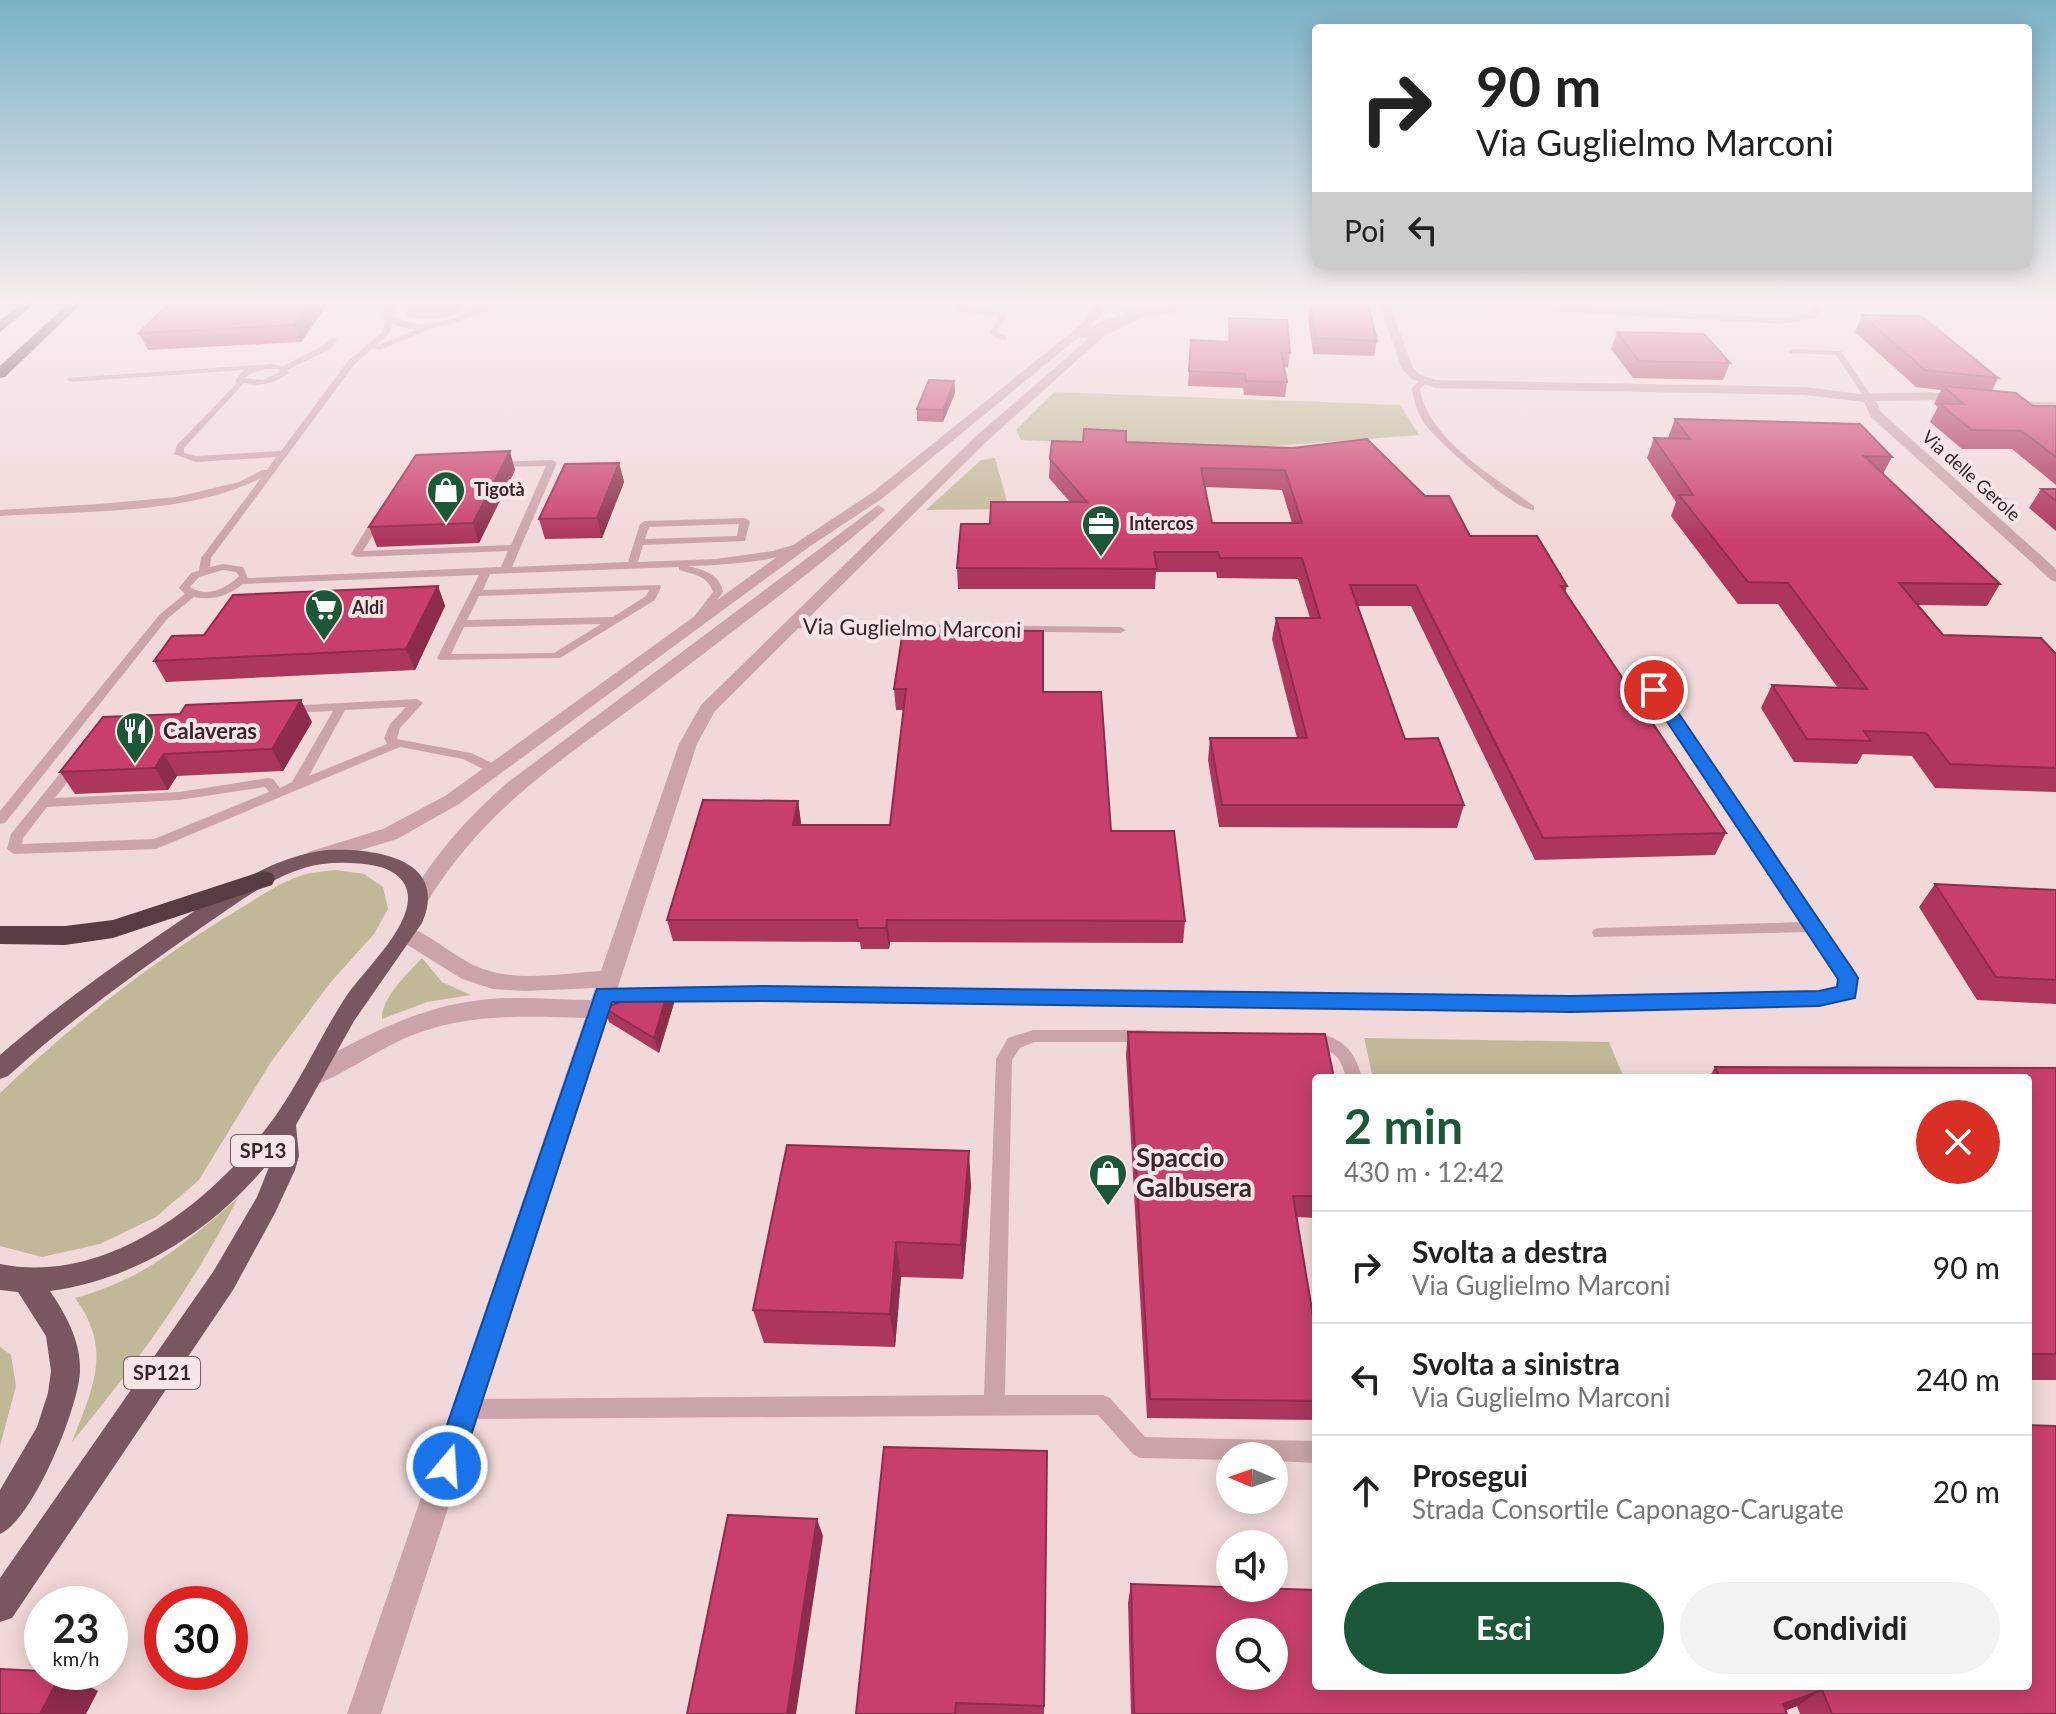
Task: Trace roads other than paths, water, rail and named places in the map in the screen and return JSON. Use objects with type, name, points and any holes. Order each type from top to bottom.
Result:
[{"type":"highway","points":[[0,935],[46,937],[92,933],[130,925],[222,890],[263,879]]},
{"type":"main road","points":[[0,1069],[96,991],[263,879],[299,862],[351,857],[390,862],[412,878],[419,899]]},
{"type":"main road","name":"SP13","points":[[8,1279],[88,1273],[151,1247],[232,1184],[284,1123],[353,1003],[411,928],[419,899]]},
{"type":"main road","name":"SP121","points":[[0,1606],[223,1281],[282,1170],[286,1156],[284,1123]]},
{"type":"main road","points":[[0,1518],[55,1418],[65,1375],[64,1348],[57,1330],[8,1279]]},
{"type":"street","points":[[299,862],[390,834],[452,800],[804,544],[878,495],[1019,380]]},
{"type":"street","name":"SP13","points":[[419,899],[441,859],[489,807],[776,592],[1033,380]]},
{"type":"street","points":[[790,626],[933,482],[1048,380]]},
{"type":"street","points":[[1424,381],[1454,385],[1805,391],[1868,397],[1913,394],[1982,403]]},
{"type":"street","name":"Via delle Gerole","points":[[1868,397],[1875,414],[2056,577]]},
{"type":"street","points":[[1997,404],[2056,406]]},
{"type":"street","name":"Via Guglielmo Marconi","points":[[364,1714],[693,734],[718,695],[790,626]]},
{"type":"street","points":[[406,934],[435,949],[469,973],[494,981],[604,994]]},
{"type":"street","points":[[312,1076],[391,1034],[440,1016],[604,994]]},
{"type":"lane","points":[[239,380],[235,390],[180,447],[179,454],[196,459],[283,454]]},
{"type":"lane","points":[[251,380],[263,382]]},
{"type":"lane","points":[[235,390],[269,380]]},
{"type":"lane","points":[[204,571],[206,558],[338,380]]},
{"type":"lane","points":[[1856,380],[1868,397]]},
{"type":"lane","points":[[1424,381],[1416,388],[1415,396],[1433,428],[1454,449],[1531,508]]},
{"type":"lane","points":[[489,465],[552,463],[505,570]]},
{"type":"lane","points":[[0,513],[193,496],[237,486],[257,478],[275,465]]},
{"type":"lane","points":[[387,505],[356,554],[514,548]]},
{"type":"lane","points":[[632,565],[639,542],[645,524],[745,521],[741,539],[639,542]]},
{"type":"lane","points":[[0,820],[164,616],[191,594],[219,593],[242,581],[744,560],[804,544]]},
{"type":"lane","points":[[659,564],[699,571],[715,581],[718,592],[696,622]]},
{"type":"lane","points":[[191,594],[184,588],[185,584],[204,571],[232,567],[243,572],[242,581]]},
{"type":"lane","points":[[477,593],[656,587],[651,598],[556,656],[443,658],[487,570]]},
{"type":"lane","points":[[461,624],[614,620]]},
{"type":"lane","name":"Via Guglielmo Marconi","points":[[790,626],[1120,630]]},
{"type":"lane","points":[[604,994],[763,993],[1571,1004],[1841,996],[1850,989],[1848,978],[1654,690]]},
{"type":"lane","points":[[280,710],[417,703],[391,733],[392,742],[466,756],[494,769]]},
{"type":"lane","points":[[297,786],[341,707]]},
{"type":"lane","points":[[83,754],[16,837],[14,849],[156,844],[397,744]]},
{"type":"lane","points":[[43,803],[179,796],[268,782],[278,794]]},
{"type":"lane","points":[[1599,933],[1814,927]]},
{"type":"lane","points":[[994,1407],[1004,1059],[1014,1043],[1033,1036],[1164,1036]]},
{"type":"lane","points":[[1285,1038],[1316,1039],[1340,1046],[1348,1054],[1353,1074]]},
{"type":"lane","points":[[466,1409],[1103,1405],[1140,1447],[1312,1452]]},
{"type":"place","name":"Tigotà","points":[[446,524]]},
{"type":"place","name":"Intercos","points":[[1101,558]]},
{"type":"place","name":"Aldi","points":[[324,642]]},
{"type":"place","name":"Calaveras","points":[[135,765]]},
{"type":"place","name":"Spaccio Galbusera","points":[[1108,1207]]}]
